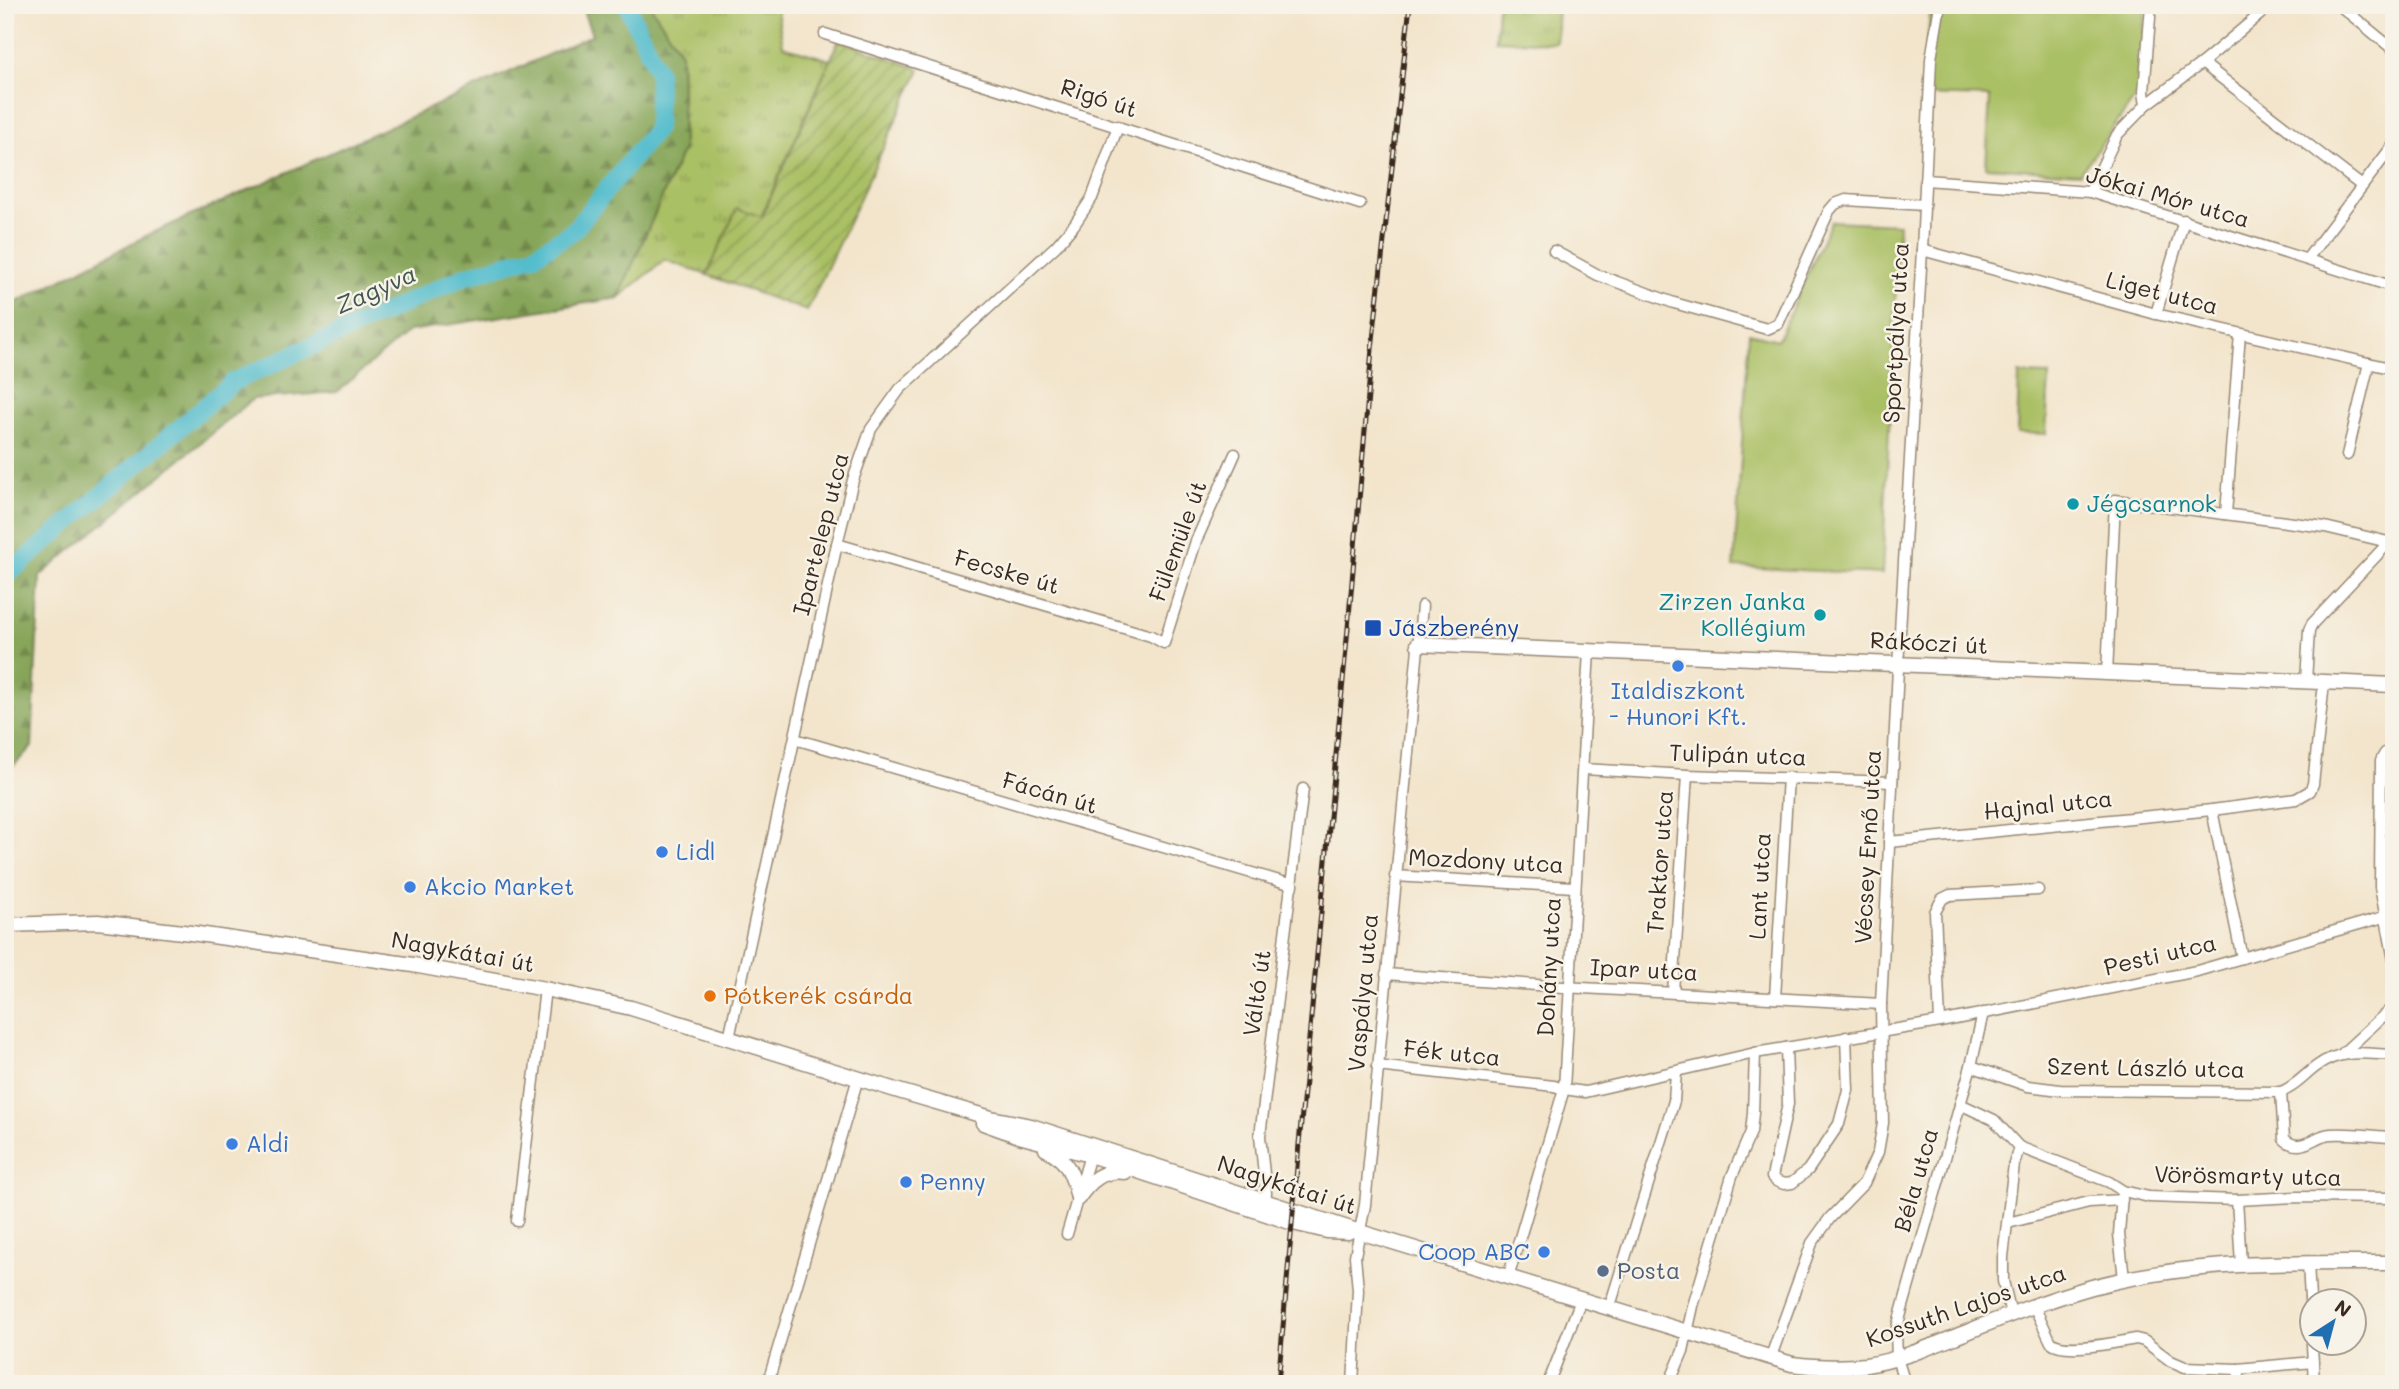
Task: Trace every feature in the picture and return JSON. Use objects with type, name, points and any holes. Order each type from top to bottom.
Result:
[{"type":"street","name":"Sportpálya utca","points":[[1898,664],[1931,59],[1940,5]]},
{"type":"street","points":[[2146,105],[2144,92],[2151,5]]},
{"type":"street","points":[[2090,192],[2117,135],[2146,105],[2272,5]]},
{"type":"street","points":[[2339,5],[2394,50]]},
{"type":"street","name":"Rigó út","points":[[825,34],[1360,204]]},
{"type":"street","points":[[2202,63],[2362,186]]},
{"type":"street","name":"Ipartelep utca","points":[[729,1038],[837,544],[853,480],[871,429],[900,389],[1056,246],[1074,225],[1092,198],[1118,126]]},
{"type":"street","points":[[2307,259],[2394,144]]},
{"type":"street","name":"Jókai Mór utca","points":[[1925,180],[2090,192],[2394,287]]},
{"type":"street","points":[[1554,251],[1598,275],[1674,303],[1767,329],[1778,324],[1829,211],[1835,204],[1846,200],[1923,205]]},
{"type":"street","points":[[2156,314],[2184,220]]},
{"type":"street","name":"Liget utca","points":[[1922,250],[2156,314],[2394,369]]},
{"type":"street","points":[[2226,514],[2240,334]]},
{"type":"street","points":[[2347,455],[2369,363]]},
{"type":"street","name":"Fülemüle út","points":[[1164,643],[1196,541],[1235,454]]},
{"type":"street","points":[[2107,674],[2115,500],[2325,527],[2391,539]]},
{"type":"street","points":[[2306,682],[2309,630],[2312,624],[2391,539]]},
{"type":"street","name":"Fecske út","points":[[837,544],[1151,635],[1164,643]]},
{"type":"street","name":"Vaspálya utca","points":[[1353,1384],[1358,1290],[1355,1256],[1360,1232],[1422,606]]},
{"type":"street","name":"Rákóczi út","points":[[1418,645],[2394,685]]},
{"type":"street","name":"Dohány utca","points":[[1508,1278],[1564,1089],[1589,651]]},
{"type":"street","name":"Vécsey Ernő utca","points":[[1770,1359],[1812,1243],[1830,1218],[1864,1184],[1878,1152],[1883,1123],[1881,1004],[1898,664]]},
{"type":"street","name":"Hajnal utca","points":[[1889,842],[2212,810],[2296,799],[2310,791],[2314,784],[2324,683]]},
{"type":"street","name":"Fácán út","points":[[795,739],[1293,885]]},
{"type":"street","points":[[2394,750],[2384,754],[2381,761],[2380,887],[2390,915],[2394,960]]},
{"type":"street","name":"Tulipán utca","points":[[1583,769],[1892,782]]},
{"type":"street","name":"Traktor utca","points":[[1673,992],[1687,775]]},
{"type":"street","name":"Lant utca","points":[[1775,998],[1788,777]]},
{"type":"street","name":"Váltó út","points":[[1265,1202],[1260,1136],[1304,789]]},
{"type":"street","points":[[2212,810],[2242,958]]},
{"type":"street","name":"Mozdony utca","points":[[1395,876],[1574,887]]},
{"type":"street","points":[[1940,1022],[1935,912],[1937,905],[1950,895],[2038,890]]},
{"type":"street","name":"Pesti utca","points":[[1564,1089],[1585,1092],[1755,1054],[1940,1022],[2197,971],[2390,915]]},
{"type":"street","name":"Nagykátai út","points":[[5,925],[106,923],[413,965],[631,1008],[1360,1232]]},
{"type":"street","name":"Ipar utca","points":[[1386,974],[1881,1004]]},
{"type":"street","points":[[517,1221],[545,989]]},
{"type":"street","points":[[2394,1006],[2343,1053],[2318,1065],[2294,1087],[2281,1091],[2284,1139],[2288,1143],[2306,1144],[2329,1135],[2394,1137]]},
{"type":"street","name":"Béla utca","points":[[1905,1384],[1897,1358],[1896,1331],[1971,1066],[1983,1013]]},
{"type":"street","points":[[1786,1048],[1788,1104],[1772,1177],[1784,1184],[1792,1183],[1808,1170],[1839,1124],[1848,1090],[1846,1037]]},
{"type":"street","points":[[2343,1053],[2394,1055]]},
{"type":"street","points":[[1669,1384],[1683,1351],[1693,1306],[1732,1176],[1751,1132],[1755,1054]]},
{"type":"street","name":"Fék utca","points":[[1377,1066],[1564,1089]]},
{"type":"street","name":"Szent László utca","points":[[1971,1066],[2028,1086],[2060,1090],[2281,1091]]},
{"type":"street","points":[[1609,1309],[1674,1101],[1676,1072]]},
{"type":"street","points":[[769,1380],[858,1078]]},
{"type":"street","name":"Nagykátai út","points":[[902,1092],[1019,1136],[1091,1150],[1147,1176],[1293,1223],[1326,1231],[1360,1232]]},
{"type":"street","name":"Vörösmarty utca","points":[[1960,1104],[1994,1119],[2019,1147],[2109,1182],[2122,1195],[2236,1200],[2297,1197],[2394,1198]]},
{"type":"street","points":[[1019,1136],[1056,1153],[1067,1164],[1078,1198]]},
{"type":"street","points":[[2011,1314],[2003,1280],[2003,1256],[2014,1164],[2019,1147]]},
{"type":"street","points":[[1067,1234],[1091,1150]]},
{"type":"street","points":[[1078,1198],[1088,1183],[1100,1174],[1116,1171],[1147,1176]]},
{"type":"street","points":[[2008,1223],[2122,1195],[2119,1234],[2124,1279]]},
{"type":"street","points":[[2236,1200],[2241,1264]]},
{"type":"street","name":"Kossuth Lajos utca","points":[[1360,1232],[1770,1359],[1801,1365],[1836,1367],[1866,1365],[1897,1358],[2011,1314],[2124,1279],[2196,1266],[2394,1263]]},
{"type":"street","points":[[2308,1263],[2309,1288]]},
{"type":"street","points":[[1548,1384],[1581,1300]]},
{"type":"street","points":[[2034,1306],[2051,1342],[2056,1346],[2079,1347],[2136,1339],[2144,1341],[2171,1361],[2185,1367],[2238,1369],[2313,1362]]},
{"type":"street","points":[[2313,1358],[2314,1384]]},
{"type":"street","points":[[1835,1384],[1836,1367]]},
{"type":"street","points":[[2238,1369],[2240,1384]]},
{"type":"green space","points":[[581,5],[650,5],[681,53],[683,149],[618,298],[409,331],[337,392],[253,399],[40,576],[32,747],[5,774],[5,308],[148,235],[592,35]]},
{"type":"green space","points":[[650,5],[776,5],[783,46],[830,60],[761,217],[737,208],[707,275],[665,260],[618,298],[683,149],[681,53]]},
{"type":"green space","points":[[1498,5],[1558,5],[1556,43],[1496,40]]},
{"type":"green space","points":[[1931,5],[2146,5],[2139,93],[2080,173],[1986,167],[1990,97],[1922,95]]},
{"type":"green space","points":[[839,40],[920,69],[807,311],[707,275],[737,208],[762,217]]},
{"type":"green space","points":[[1831,221],[1899,224],[1882,574],[1734,567],[1749,333],[1778,340]]},
{"type":"green space","points":[[2019,374],[2049,375],[2046,434],[2017,433]]},
{"type":"waterway","name":"Zagyva","points":[[5,577],[233,382],[465,276],[533,256],[573,231],[657,128],[658,72],[627,5]]},
{"type":"railway","points":[[1278,1384],[1372,349],[1410,5]]},
{"type":"place","name":"Jégcsarnok","points":[[2073,504]]},
{"type":"place","name":"Zirzen Janka Kollégium","points":[[1820,615]]},
{"type":"place","name":"Jászberény","points":[[1373,628]]},
{"type":"place","name":"Italdiszkont - Hunori Kft.","points":[[1678,666]]},
{"type":"place","name":"Lidl","points":[[662,852]]},
{"type":"place","name":"Akcio Market","points":[[410,887]]},
{"type":"place","name":"Pótkerék csárda","points":[[710,996]]},
{"type":"place","name":"Aldi","points":[[232,1144]]},
{"type":"place","name":"Penny","points":[[906,1182]]},
{"type":"place","name":"Coop ABC","points":[[1544,1252]]},
{"type":"place","name":"Posta","points":[[1603,1271]]}]
